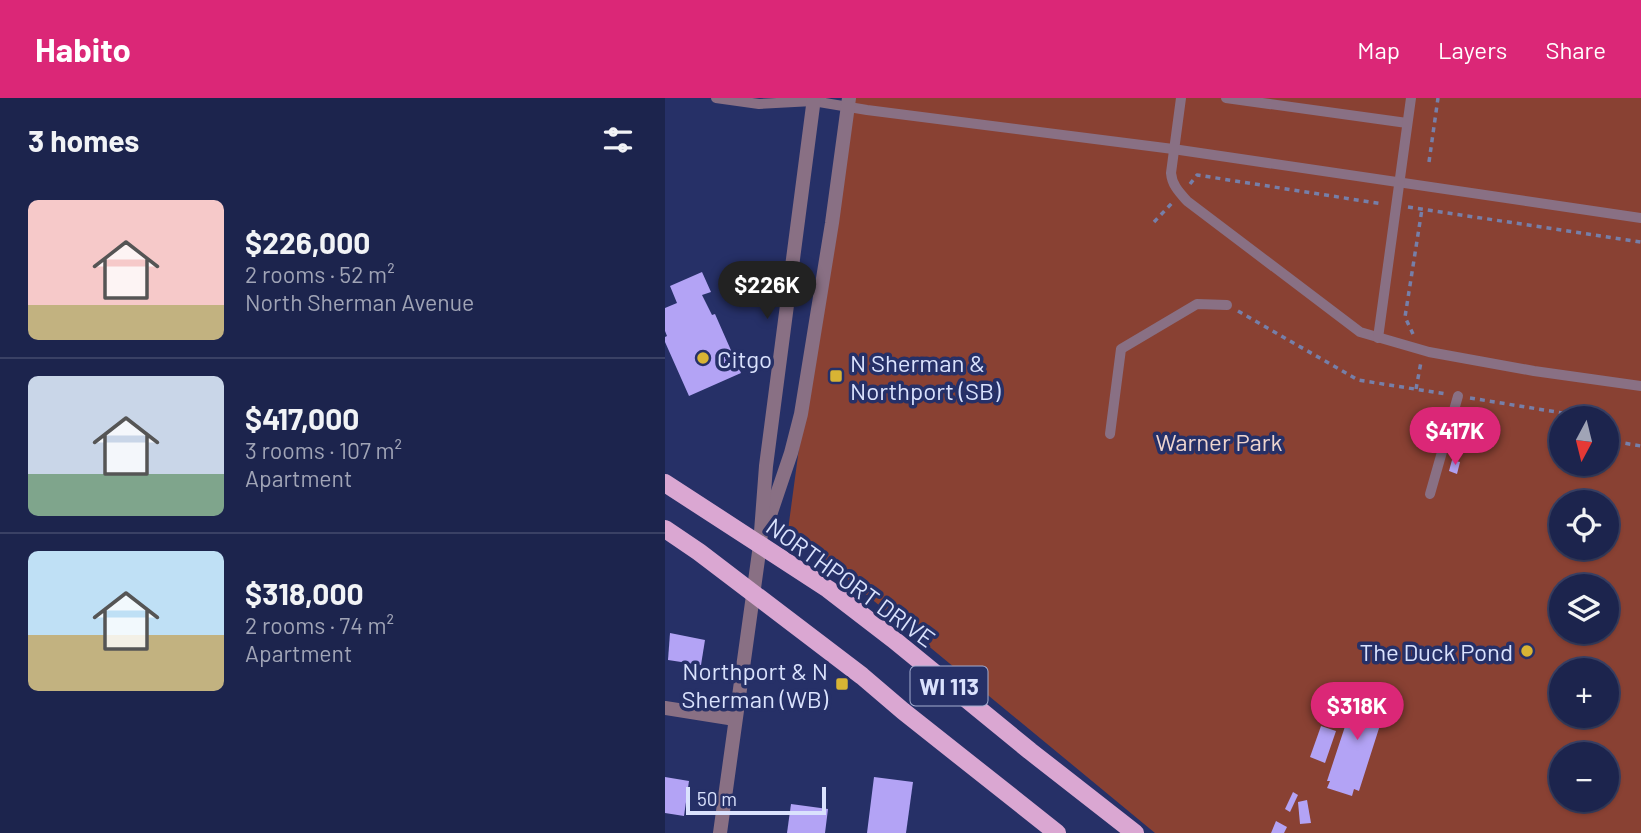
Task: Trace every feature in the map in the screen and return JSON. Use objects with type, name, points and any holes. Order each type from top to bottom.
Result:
[{"type":"main road","name":"NORTHPORT DRIVE","points":[[665,483],[828,589],[1135,833]]},
{"type":"main road","name":"WI 113","points":[[665,529],[862,676],[1057,833]]},
{"type":"street","points":[[720,833],[753,594],[812,99]]},
{"type":"street","points":[[759,545],[792,453],[801,414],[832,223],[848,103]]},
{"type":"street","points":[[665,708],[736,719]]},
{"type":"lane","points":[[716,98],[759,104],[812,99],[848,103],[1641,218]]},
{"type":"lane","points":[[1181,98],[1173,149],[1172,181],[1177,189],[1187,201],[1360,332],[1429,352],[1534,371],[1641,386]]},
{"type":"lane","points":[[1226,98],[1408,123]]},
{"type":"lane","points":[[1378,338],[1411,98]]},
{"type":"lane","points":[[1111,434],[1121,349],[1197,304],[1227,305]]},
{"type":"lane","points":[[1430,494],[1458,396]]},
{"type":"path","points":[[1429,162],[1438,98]]},
{"type":"path","points":[[1413,335],[1405,317],[1422,209]]},
{"type":"path","points":[[1227,305],[1358,380],[1549,411]]},
{"type":"path","points":[[1416,389],[1421,360]]},
{"type":"path","points":[[1619,442],[1641,446]]},
{"type":"green space","name":"Warner Park","points":[[846,98],[1641,98],[1641,833],[1155,833],[788,530]]},
{"type":"building","name":"Citgo","points":[[702,272],[711,292],[702,295],[712,315],[715,314],[741,373],[689,396],[665,342],[665,308],[677,303],[670,286]]},
{"type":"building","points":[[1452,460],[1460,462],[1457,474],[1449,471]]},
{"type":"building","points":[[670,633],[705,640],[701,665],[668,660]]},
{"type":"building","points":[[1358,687],[1389,697],[1359,791],[1354,789],[1352,796],[1327,788],[1330,781],[1327,781]]},
{"type":"building","points":[[1321,726],[1336,731],[1325,763],[1310,757]]},
{"type":"building","points":[[665,777],[689,781],[684,816],[665,813]]},
{"type":"building","points":[[874,777],[913,782],[906,833],[867,833]]},
{"type":"building","points":[[1293,792],[1298,795],[1290,812],[1285,809]]},
{"type":"building","points":[[1307,800],[1311,823],[1300,824],[1298,802]]},
{"type":"building","points":[[791,804],[828,809],[825,833],[787,833]]},
{"type":"building","points":[[1276,821],[1287,827],[1284,833],[1271,833]]},
{"type":"place","name":"Citgo","points":[[703,358]]},
{"type":"place","name":"N Sherman & Northport (SB)","points":[[836,376]]},
{"type":"place","name":"The Duck Pond","points":[[1527,651]]},
{"type":"place","name":"Northport & N Sherman (WB)","points":[[842,684]]}]
